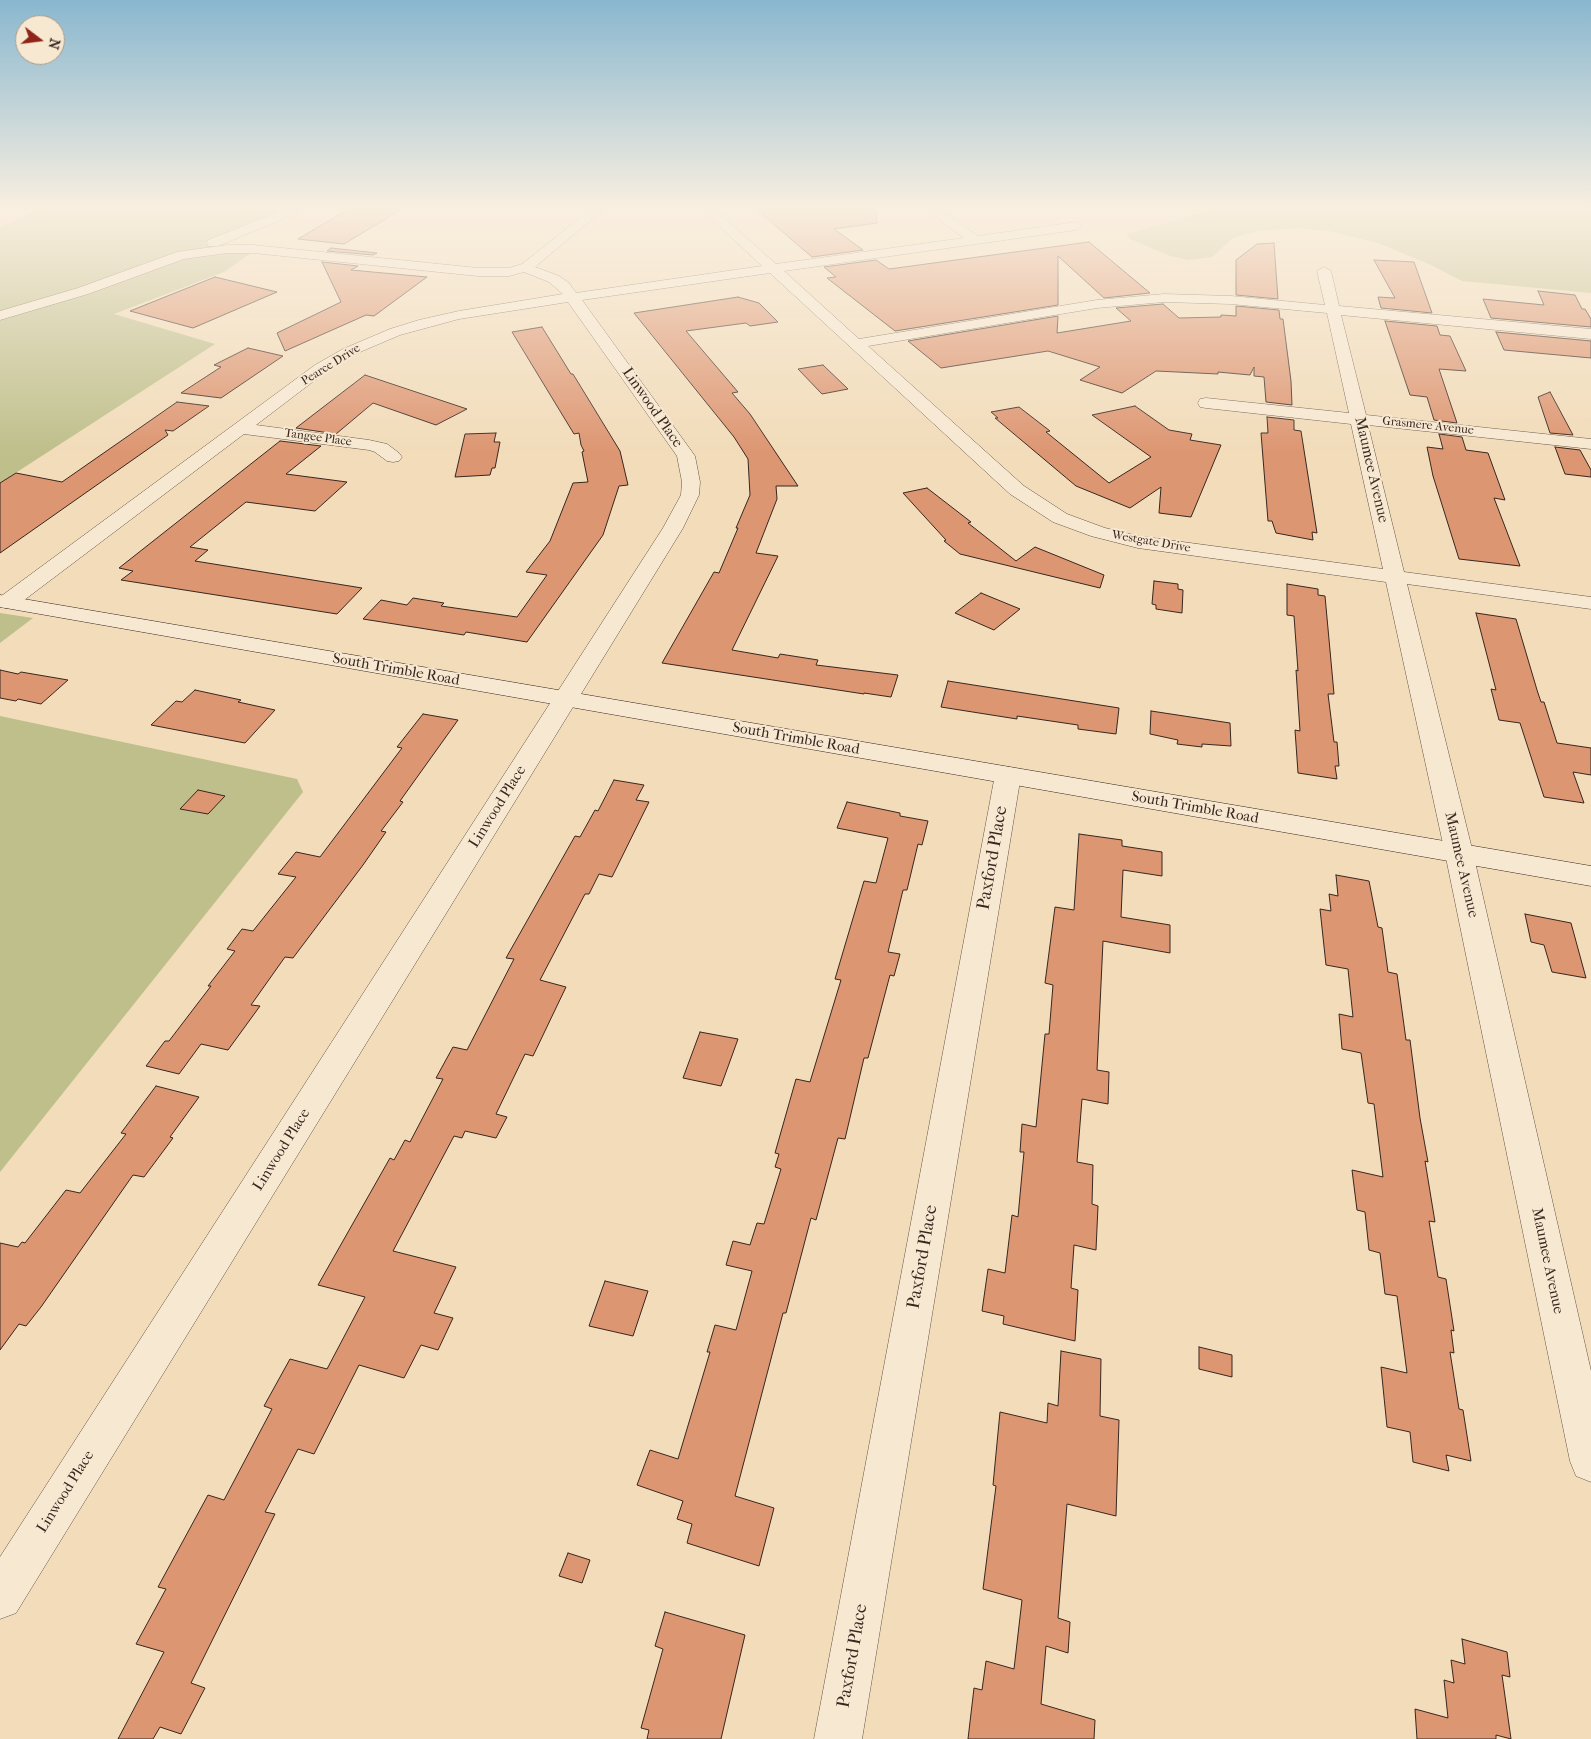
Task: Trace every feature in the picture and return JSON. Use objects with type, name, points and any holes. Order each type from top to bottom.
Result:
[{"type":"street","points":[[0,316],[88,290]]},
{"type":"street","name":"Linwood Place","points":[[0,1597],[566,699],[673,528],[690,495],[691,482],[686,456],[681,447],[566,290]]},
{"type":"street","name":"Pearce Drive","points":[[3,602],[321,368],[348,352],[370,341],[418,324],[459,315],[619,290]]},
{"type":"street","name":"Westgate Drive","points":[[796,290],[1016,490],[1045,510],[1068,521],[1098,532],[1138,542],[1591,603]]},
{"type":"street","name":"Maumee Avenue","points":[[1328,290],[1459,853],[1591,1461]]},
{"type":"street","points":[[855,344],[1097,304],[1144,299],[1207,299],[1591,334]]},
{"type":"street","name":"Grasmere Avenue","points":[[1206,403],[1591,444]]},
{"type":"street","name":"Tangee Place","points":[[240,428],[369,445],[381,448],[393,457]]},
{"type":"street","name":"South Trimble Road","points":[[3,602],[1591,876]]},
{"type":"street","name":"Paxford Place","points":[[838,1739],[1008,775]]},
{"type":"green space","points":[[0,290],[176,290],[114,314],[215,344],[0,483]]},
{"type":"green space","points":[[1560,290],[1591,290],[1591,293]]},
{"type":"green space","points":[[0,613],[33,618],[0,643]]},
{"type":"green space","points":[[0,716],[297,779],[303,792],[0,1172]]},
{"type":"building","points":[[182,290],[269,290],[277,292],[193,328],[130,311]]},
{"type":"building","points":[[335,290],[409,290],[374,316],[366,315],[285,351],[277,333],[341,302]]},
{"type":"building","points":[[843,290],[1058,290],[1058,305],[895,331]]},
{"type":"building","points":[[1095,290],[1147,290],[1150,293],[1104,298]]},
{"type":"building","points":[[1236,290],[1277,290],[1278,299],[1236,295]]},
{"type":"building","points":[[1391,290],[1424,290],[1432,313],[1381,308],[1378,297],[1395,298]]},
{"type":"building","points":[[1538,291],[1575,295],[1582,309],[1585,309],[1591,319],[1591,327],[1491,318],[1483,299],[1544,305]]},
{"type":"building","points":[[738,297],[759,303],[778,322],[750,326],[746,323],[686,331],[738,392],[732,393],[750,414],[798,486],[776,486],[777,499],[756,553],[778,556],[732,650],[778,658],[780,654],[818,660],[816,665],[898,675],[891,697],[662,663],[714,572],[719,573],[738,528],[736,528],[750,495],[748,459],[734,437],[634,313]]},
{"type":"building","points":[[1163,304],[1179,318],[1221,317],[1221,315],[1236,316],[1236,306],[1279,310],[1280,319],[1283,319],[1291,381],[1292,405],[1266,402],[1264,377],[1254,376],[1254,367],[1250,375],[1218,372],[1218,374],[1156,371],[1122,393],[1080,380],[1100,367],[1048,351],[941,368],[908,341],[1058,316],[1057,333],[1131,321],[1116,308]]},
{"type":"building","points":[[1385,321],[1437,326],[1440,335],[1450,336],[1466,371],[1439,369],[1457,423],[1434,420],[1427,397],[1410,395]]},
{"type":"building","points":[[542,327],[620,451],[628,485],[619,486],[603,535],[527,642],[466,632],[464,635],[363,619],[381,600],[407,605],[413,598],[444,603],[441,606],[517,617],[547,575],[526,572],[550,541],[573,483],[588,482],[582,452],[584,451],[579,433],[574,434],[512,332]]},
{"type":"building","points":[[1496,332],[1591,341],[1591,358],[1504,350]]},
{"type":"building","points":[[248,348],[283,356],[221,398],[181,393],[221,367],[214,365]]},
{"type":"building","points":[[823,365],[848,389],[822,394],[798,369]]},
{"type":"building","points":[[365,375],[467,409],[436,425],[373,403],[336,434],[296,428]]},
{"type":"building","points":[[1550,392],[1573,435],[1550,433],[1538,397]]},
{"type":"building","points":[[177,402],[209,406],[173,431],[165,430],[168,435],[0,553],[0,483],[16,473],[62,482]]},
{"type":"building","points":[[1135,406],[1169,430],[1192,434],[1190,440],[1221,445],[1191,517],[1159,513],[1161,487],[1130,508],[1076,486],[995,418],[998,418],[991,412],[1019,407],[1050,431],[1046,432],[1109,483],[1151,457],[1092,415]]},
{"type":"building","points":[[1267,417],[1294,420],[1294,430],[1301,431],[1317,533],[1312,532],[1313,540],[1276,533],[1272,521],[1268,521],[1261,433],[1268,433]]},
{"type":"building","points":[[496,433],[494,442],[500,442],[495,468],[492,468],[490,475],[455,477],[465,434]]},
{"type":"building","points":[[1439,434],[1462,437],[1466,450],[1488,453],[1505,500],[1494,498],[1520,566],[1459,559],[1433,476],[1427,447],[1443,449]]},
{"type":"building","points":[[280,441],[321,446],[286,474],[347,482],[315,511],[246,502],[190,547],[208,550],[195,561],[362,588],[337,614],[121,580],[133,571],[119,568]]},
{"type":"building","points":[[1555,447],[1580,450],[1591,470],[1591,477],[1565,474]]},
{"type":"building","points":[[927,488],[971,522],[968,523],[1016,561],[1035,547],[1104,575],[1100,588],[960,554],[944,541],[946,540],[903,493]]},
{"type":"building","points":[[1154,581],[1178,584],[1178,589],[1183,590],[1182,613],[1156,609],[1156,605],[1152,604]]},
{"type":"building","points":[[1287,584],[1318,589],[1318,595],[1325,596],[1334,694],[1328,694],[1334,742],[1337,742],[1339,766],[1335,766],[1337,779],[1298,773],[1295,730],[1300,731],[1296,670],[1298,671],[1294,616],[1287,615]]},
{"type":"building","points":[[981,593],[1020,609],[994,630],[955,613]]},
{"type":"building","points":[[1476,613],[1516,619],[1537,690],[1541,702],[1544,702],[1557,743],[1591,748],[1591,775],[1573,772],[1584,803],[1544,797],[1520,723],[1499,720],[1491,689],[1496,690]]},
{"type":"building","points":[[0,670],[68,680],[41,704],[18,699],[16,701],[0,698]]},
{"type":"building","points":[[948,681],[1119,708],[1116,734],[1078,729],[1078,725],[1017,716],[1017,719],[941,707]]},
{"type":"building","points":[[195,690],[275,710],[245,743],[151,725],[176,701],[182,702]]},
{"type":"building","points":[[1151,711],[1230,723],[1231,746],[1202,744],[1202,747],[1177,744],[1178,740],[1150,734]]},
{"type":"building","points":[[423,714],[458,720],[400,801],[403,802],[381,831],[386,832],[363,865],[293,958],[285,957],[251,1005],[260,1006],[228,1050],[201,1044],[179,1074],[146,1066],[165,1041],[169,1041],[211,986],[208,986],[235,951],[227,949],[242,929],[253,931],[296,877],[278,874],[296,852],[320,857],[402,748],[397,747]]},
{"type":"building","points":[[614,780],[644,785],[636,800],[649,802],[612,877],[599,874],[589,894],[585,894],[540,980],[566,987],[533,1056],[525,1054],[496,1114],[507,1117],[496,1138],[465,1131],[462,1138],[454,1136],[393,1251],[456,1267],[434,1313],[453,1318],[438,1350],[421,1345],[404,1378],[359,1365],[314,1454],[298,1449],[265,1512],[275,1514],[191,1683],[205,1688],[181,1734],[160,1727],[153,1739],[118,1739],[164,1652],[136,1644],[166,1589],[158,1587],[208,1495],[224,1500],[272,1409],[264,1406],[290,1359],[327,1369],[365,1297],[318,1285],[390,1158],[394,1160],[405,1140],[410,1142],[443,1079],[436,1078],[453,1047],[467,1050],[514,959],[506,958],[575,836],[580,837],[595,810],[598,811]]},
{"type":"building","points":[[198,790],[225,796],[208,814],[180,809]]},
{"type":"building","points":[[847,802],[900,813],[900,816],[928,821],[922,845],[918,844],[907,890],[903,890],[888,952],[900,954],[894,976],[890,975],[868,1058],[864,1058],[845,1139],[838,1138],[816,1220],[811,1218],[786,1313],[783,1313],[735,1496],[774,1508],[759,1566],[687,1543],[692,1524],[677,1519],[683,1501],[637,1485],[650,1450],[678,1459],[710,1352],[707,1352],[715,1325],[736,1330],[752,1271],[726,1265],[733,1241],[750,1245],[757,1223],[764,1224],[781,1169],[775,1167],[779,1154],[775,1153],[796,1079],[810,1082],[841,980],[835,979],[864,881],[876,883],[888,838],[837,828]]},
{"type":"building","points":[[1079,834],[1122,840],[1122,846],[1162,852],[1162,876],[1123,870],[1121,917],[1170,925],[1170,953],[1103,941],[1097,1070],[1109,1072],[1108,1104],[1082,1099],[1077,1162],[1093,1165],[1092,1204],[1098,1206],[1096,1250],[1074,1245],[1071,1288],[1078,1290],[1075,1341],[1003,1324],[1004,1316],[982,1311],[988,1269],[1005,1273],[1012,1215],[1018,1217],[1024,1152],[1020,1152],[1022,1124],[1036,1127],[1045,1034],[1049,1034],[1053,985],[1045,983],[1055,907],[1074,910]]},
{"type":"building","points":[[1336,875],[1369,881],[1378,927],[1382,928],[1388,972],[1397,974],[1406,1040],[1410,1040],[1428,1162],[1425,1161],[1435,1222],[1429,1221],[1438,1277],[1446,1279],[1454,1331],[1451,1330],[1454,1353],[1450,1352],[1459,1409],[1463,1410],[1471,1461],[1446,1455],[1449,1471],[1413,1462],[1410,1432],[1387,1427],[1381,1367],[1407,1373],[1397,1296],[1385,1294],[1380,1253],[1369,1250],[1365,1212],[1357,1210],[1352,1170],[1383,1177],[1374,1104],[1368,1103],[1361,1053],[1342,1049],[1339,1014],[1353,1017],[1348,969],[1326,965],[1320,909],[1331,911],[1329,894],[1338,896]]},
{"type":"building","points":[[1525,914],[1571,923],[1586,978],[1552,972],[1544,945],[1531,942]]},
{"type":"building","points":[[700,1032],[738,1039],[721,1086],[683,1078]]},
{"type":"building","points":[[156,1086],[199,1097],[170,1137],[173,1138],[144,1177],[133,1175],[41,1307],[26,1326],[19,1324],[0,1350],[0,1243],[18,1247],[22,1242],[25,1243],[66,1190],[80,1193],[126,1134],[121,1133]]},
{"type":"building","points":[[605,1281],[648,1291],[633,1336],[589,1326]]},
{"type":"building","points":[[1199,1347],[1232,1355],[1232,1377],[1199,1369]]},
{"type":"building","points":[[1061,1351],[1101,1359],[1100,1416],[1119,1420],[1116,1516],[1067,1504],[1058,1618],[1070,1622],[1068,1653],[1046,1646],[1041,1704],[1095,1720],[1094,1739],[968,1739],[974,1688],[982,1690],[986,1661],[1014,1669],[1022,1600],[983,1589],[996,1486],[993,1485],[1000,1412],[1047,1423],[1048,1403],[1058,1406]]},
{"type":"building","points":[[568,1553],[590,1560],[582,1583],[559,1576]]},
{"type":"building","points":[[665,1612],[745,1635],[721,1739],[647,1739],[649,1730],[641,1728],[663,1649],[655,1646]]},
{"type":"building","points":[[1462,1639],[1507,1652],[1510,1677],[1502,1675],[1511,1739],[1496,1735],[1496,1739],[1417,1739],[1415,1709],[1448,1718],[1444,1680],[1454,1683],[1451,1660],[1465,1664]]}]
